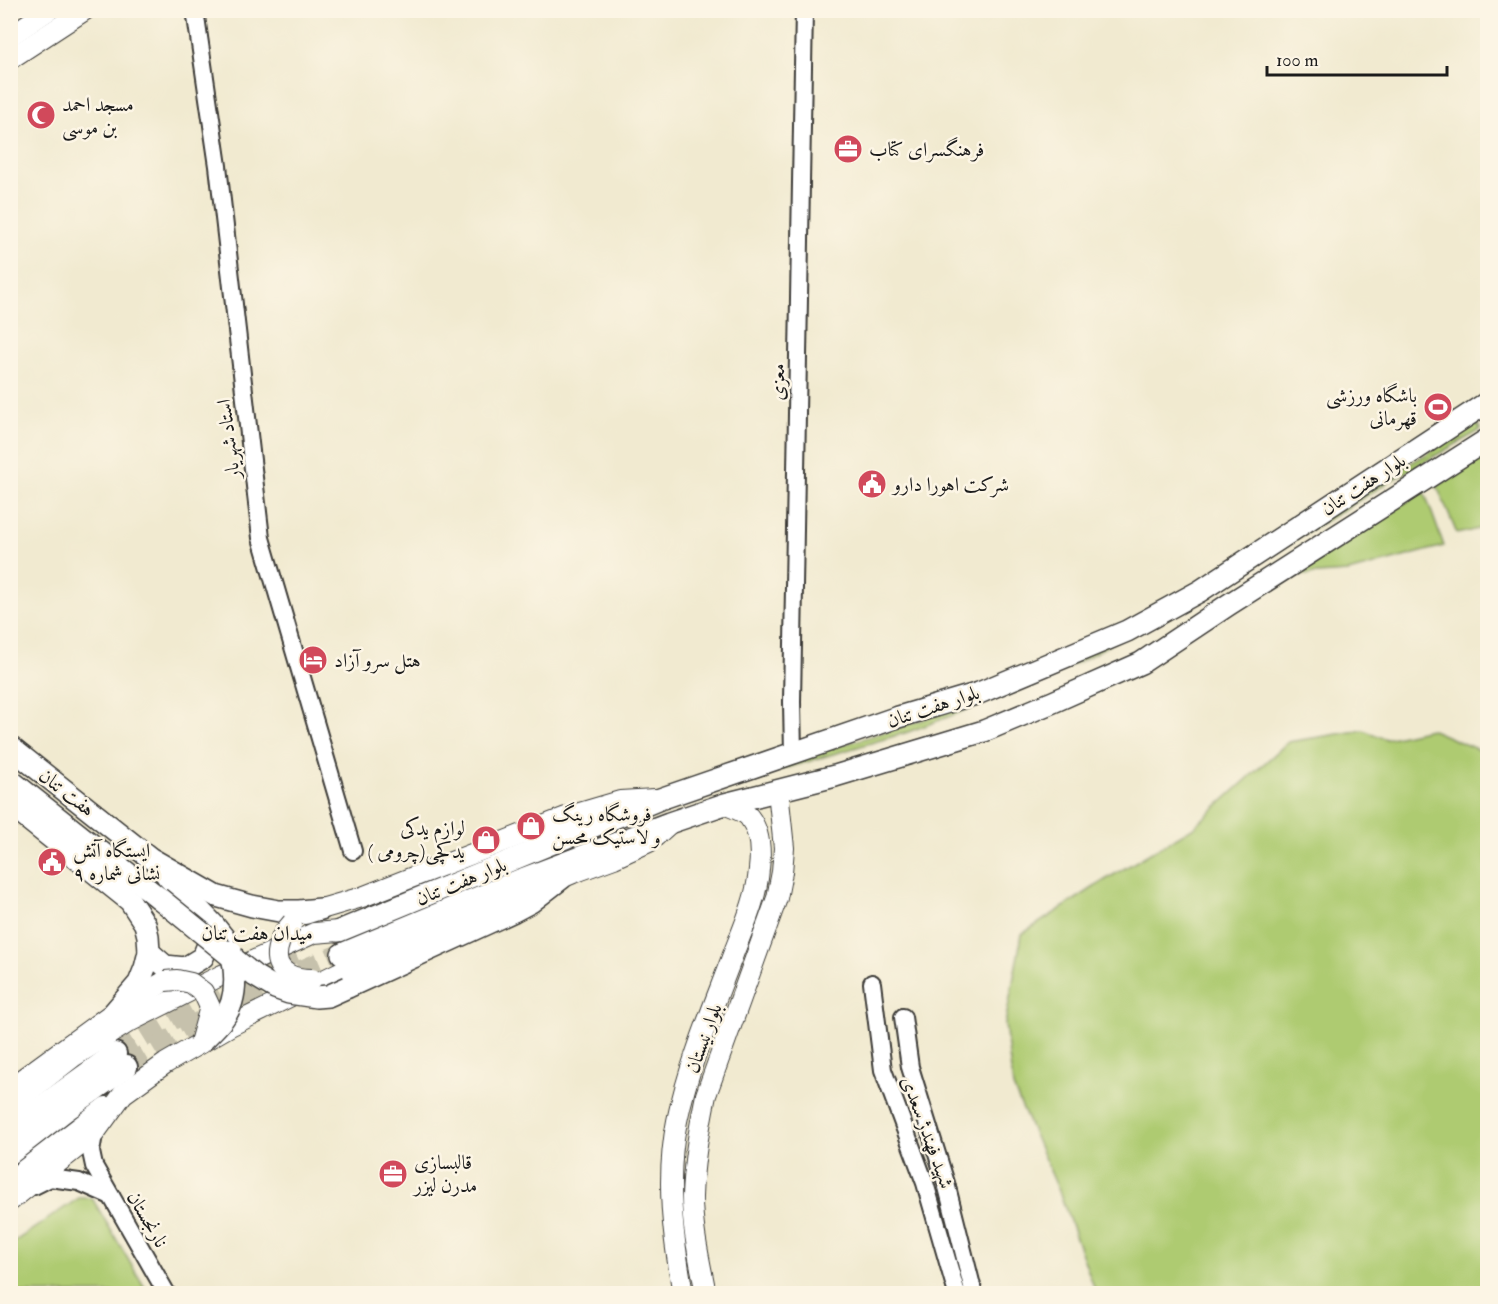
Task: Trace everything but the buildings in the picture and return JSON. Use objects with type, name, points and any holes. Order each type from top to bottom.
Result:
[{"type":"highway","points":[[10,1130],[120,1060],[64,1111],[10,1153]]},
{"type":"main road","points":[[10,36],[49,10]]},
{"type":"main road","points":[[10,59],[64,16],[85,10]]},
{"type":"main road","name":"بلوار هفت تنان","points":[[339,931],[660,799],[895,718],[979,693],[1127,631],[1200,591],[1486,405]]},
{"type":"main road","name":"بلوار هفت تنان","points":[[344,971],[522,879],[725,804],[835,776],[984,731],[1141,663],[1488,439]]},
{"type":"main road","name":"هفت تنان","points":[[10,747],[150,858],[216,896],[279,911],[321,909]]},
{"type":"main road","points":[[10,780],[266,983],[289,993],[316,997],[328,996],[344,971]]},
{"type":"main road","name":"بلوار نیستان","points":[[706,1293],[696,1243],[692,1199],[694,1163],[709,1085],[777,898],[784,848],[778,791]]},
{"type":"main road","points":[[660,799],[620,801],[566,817],[382,890],[306,914],[292,923],[282,936],[278,945],[278,963],[289,975],[312,979],[344,971],[514,911],[531,902],[562,878],[649,842],[669,823]]},
{"type":"main road","points":[[725,804],[748,815],[754,826]]},
{"type":"main road","points":[[10,805],[130,901],[145,924],[149,952],[145,968],[139,983],[114,1012]]},
{"type":"main road","points":[[754,826],[755,814],[759,808],[766,807],[781,824]]},
{"type":"main road","name":"بلوار نیستان","points":[[683,1293],[675,1250],[671,1206],[674,1143],[684,1091],[750,909],[759,871],[760,845],[754,826]]},
{"type":"main road","points":[[150,858],[206,917],[224,938],[231,951],[236,972],[233,995],[225,1017],[200,1043]]},
{"type":"main road","points":[[149,952],[165,966],[185,968],[203,957],[211,937],[206,917]]},
{"type":"main road","points":[[10,1106],[73,1057],[129,1022],[222,975],[314,933],[339,931]]},
{"type":"main road","points":[[10,1201],[19,1185],[123,1094],[166,1063],[230,1026],[344,971]]},
{"type":"main road","points":[[10,1088],[114,1012],[165,981],[177,980],[191,983],[203,992],[210,1007],[200,1043]]},
{"type":"main road","points":[[19,1185],[94,1134],[123,1094]]},
{"type":"street","name":"استاد شهریار","points":[[195,10],[213,133],[261,538],[353,851]]},
{"type":"street","name":"معزی","points":[[793,754],[804,10]]},
{"type":"street","name":"شهید فهندژ سعدی","points":[[872,983],[883,1070],[925,1183],[957,1293]]},
{"type":"street","name":"شهید فهندژ سعدی","points":[[903,1017],[910,1067],[946,1183],[974,1293]]},
{"type":"street","name":"نارنجستان","points":[[94,1134],[91,1152],[94,1166],[167,1293]]},
{"type":"street","points":[[19,1185],[50,1178],[79,1182],[111,1196]]},
{"type":"green space","points":[[1476,423],[1481,430],[1079,662],[998,698],[908,732],[749,779],[742,776],[946,712],[1078,656],[1425,455]]},
{"type":"green space","points":[[1487,456],[1487,527],[1457,534],[1437,486]]},
{"type":"green space","points":[[1424,491],[1444,546],[1348,572],[1286,576]]},
{"type":"green space","points":[[1430,729],[1483,752],[1487,751],[1487,1293],[1096,1293],[1059,1191],[1013,1087],[1005,1024],[1022,934],[1105,880],[1194,827],[1288,742],[1363,730],[1386,739]]},
{"type":"green space","points":[[79,1198],[92,1198],[148,1293],[11,1293],[11,1244]]},
{"type":"tunnel","points":[[115,1054],[226,988],[295,952]]},
{"type":"tunnel","points":[[126,1067],[222,1009],[266,986],[342,954]]},
{"type":"place","name":"مسجد احمد بن موسی","points":[[41,115]]},
{"type":"place","name":"فرهنگسرای کتاب","points":[[848,149]]},
{"type":"place","name":"باشگاه ورزشی قهرمانی","points":[[1438,407]]},
{"type":"place","name":"شرکت اهورا دارو","points":[[872,484]]},
{"type":"place","name":"هتل سرو آزاد","points":[[313,660]]},
{"type":"place","name":"فروشگاه رینگ و لاستیک محسن","points":[[531,826]]},
{"type":"place","name":"لوازم یدکی یدکچی(چرومی )","points":[[486,840]]},
{"type":"place","name":"ایستگاه آتش نشانی شماره ۹","points":[[52,862]]},
{"type":"place","name":"قالبسازی مدرن لیزر","points":[[393,1174]]},
{"type":"district","name":"میدان هفت تنان","points":[[257,933]]}]
